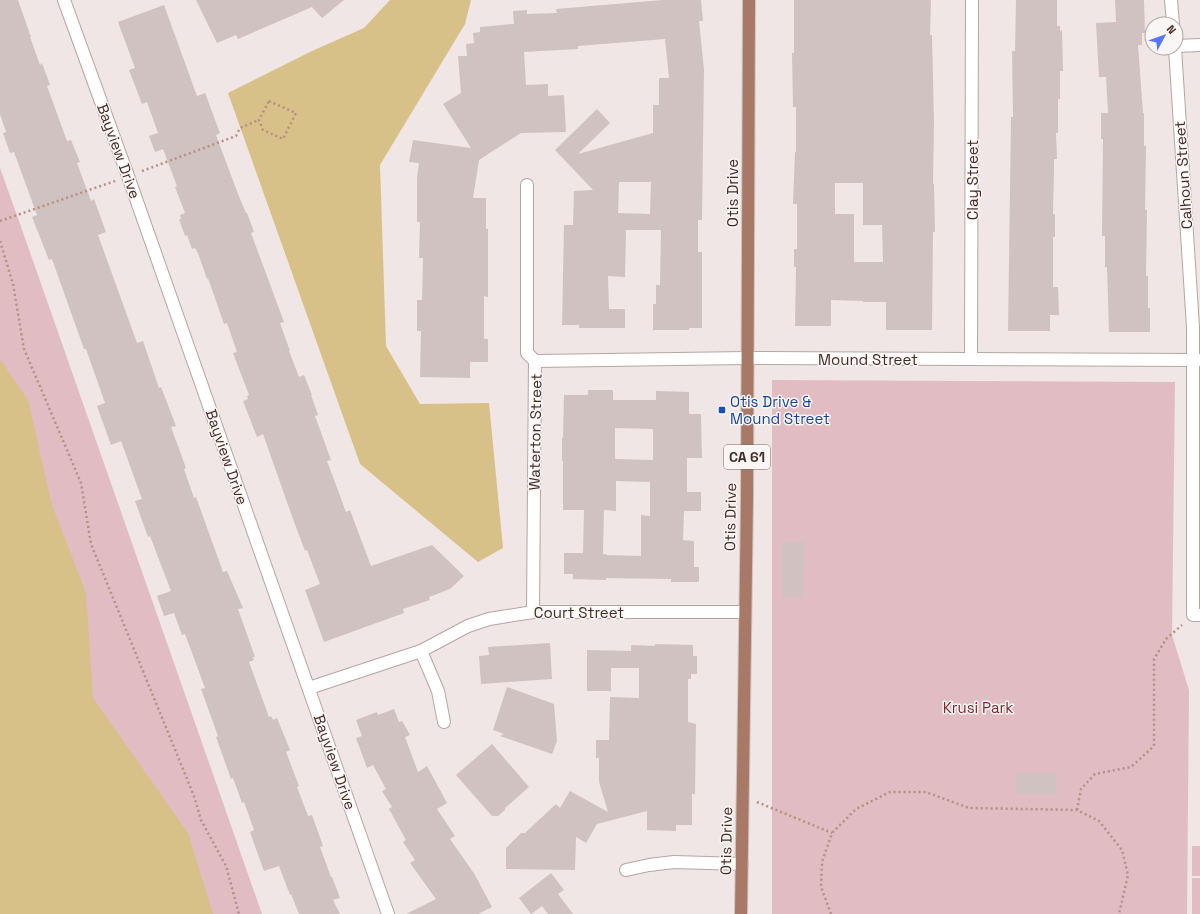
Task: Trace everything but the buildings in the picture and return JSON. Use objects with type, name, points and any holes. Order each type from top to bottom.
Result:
[{"type":"main road","name":"Otis Drive","points":[[741,914],[745,612],[749,0]]},
{"type":"street","name":"Bayview Drive","points":[[64,0],[128,176],[388,914]]},
{"type":"street","name":"Clay Street","points":[[971,359],[972,0]]},
{"type":"street","points":[[1171,0],[1172,16]]},
{"type":"street","points":[[1184,46],[1200,45]]},
{"type":"street","name":"Calhoun Street","points":[[1177,56],[1196,360],[1196,615]]},
{"type":"street","name":"Waterton Street","points":[[527,185],[527,353],[536,361],[533,612]]},
{"type":"street","name":"Mound Street","points":[[536,361],[747,358],[1196,360]]},
{"type":"street","name":"Court Street","points":[[309,688],[421,651],[468,626],[489,618],[533,612],[745,612]]},
{"type":"street","points":[[421,651],[438,691],[444,722]]},
{"type":"street","points":[[626,870],[674,862],[742,864]]},
{"type":"path","points":[[0,221],[236,136],[240,128],[259,120],[269,101],[296,113],[283,139],[263,130],[259,120]]},
{"type":"path","points":[[0,241],[13,284],[24,349],[81,484],[90,544],[194,796],[201,820],[226,866],[239,914]]},
{"type":"path","points":[[1077,810],[1081,790],[1096,774],[1132,767],[1154,746],[1154,659],[1166,639],[1196,615]]},
{"type":"path","points":[[831,914],[821,887],[822,862],[832,833],[856,809],[890,792],[926,792],[969,808],[1077,810],[1099,821],[1122,850],[1128,875],[1119,914]]},
{"type":"path","points":[[742,796],[832,833]]},
{"type":"green space","points":[[0,168],[19,221],[262,914],[0,914]]},
{"type":"green space","name":"Krusi Park","points":[[772,380],[1175,382],[1172,635],[1189,690],[1187,914],[772,914]]},
{"type":"green space","points":[[1192,846],[1200,846],[1200,876],[1192,876]]},
{"type":"green space","points":[[1192,878],[1200,878],[1200,914],[1192,914]]},
{"type":"shaded area","points":[[390,0],[471,0],[465,24],[380,165],[386,346],[420,404],[489,403],[503,548],[478,562],[360,464],[228,93],[312,51],[364,28]]},
{"type":"shaded area","points":[[0,359],[28,400],[52,505],[86,593],[93,698],[188,833],[213,914],[0,914]]},
{"type":"place","name":"Otis Drive & Mound Street","points":[[722,410]]}]
